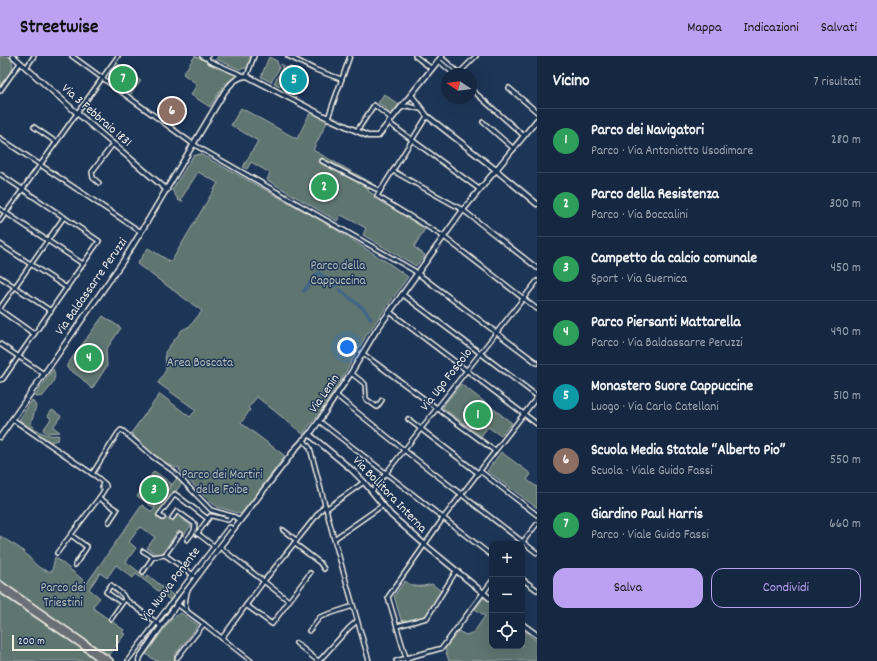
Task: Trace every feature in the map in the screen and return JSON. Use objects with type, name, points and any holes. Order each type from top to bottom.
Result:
[{"type":"main road","points":[[0,584],[110,661]]},
{"type":"main road","points":[[0,589],[103,661]]},
{"type":"street","name":"Via 3 Febbraio 1831","points":[[13,56],[77,114],[167,190]]},
{"type":"street","points":[[26,68],[34,56]]},
{"type":"street","points":[[72,56],[193,144],[418,273],[537,363]]},
{"type":"street","points":[[0,221],[118,56]]},
{"type":"street","points":[[202,56],[205,58],[207,57],[209,61],[245,76],[328,118],[368,136],[378,136],[441,58]]},
{"type":"street","points":[[245,76],[254,56]]},
{"type":"street","points":[[288,56],[341,80]]},
{"type":"street","points":[[328,118],[350,56]]},
{"type":"street","points":[[415,56],[432,69]]},
{"type":"street","points":[[464,68],[476,56]]},
{"type":"street","points":[[441,58],[453,68]]},
{"type":"street","points":[[441,58],[449,68]]},
{"type":"street","points":[[0,91],[20,63]]},
{"type":"street","name":"Via Baldassarre Peruzzi","points":[[0,437],[142,232],[225,91],[235,80],[245,76]]},
{"type":"street","points":[[509,88],[537,112]]},
{"type":"street","points":[[477,94],[524,136]]},
{"type":"street","points":[[411,95],[420,109],[427,116],[537,204]]},
{"type":"street","points":[[357,131],[374,105],[412,141],[479,189]]},
{"type":"street","points":[[401,108],[408,106],[420,109]]},
{"type":"street","points":[[427,116],[377,196],[444,237],[537,309]]},
{"type":"street","name":"Via Lenin","points":[[303,439],[319,421],[351,374],[362,353],[402,294],[463,210],[537,120]]},
{"type":"street","points":[[483,122],[514,149]]},
{"type":"street","points":[[34,127],[56,142]]},
{"type":"street","points":[[0,138],[142,232]]},
{"type":"street","points":[[99,183],[93,178],[92,172],[113,144]]},
{"type":"street","points":[[322,161],[380,191]]},
{"type":"street","points":[[393,171],[463,210],[537,268]]},
{"type":"street","points":[[0,174],[99,240],[3,379],[0,380]]},
{"type":"street","points":[[0,209],[83,264]]},
{"type":"street","points":[[34,334],[0,309],[64,217]]},
{"type":"street","points":[[0,244],[66,288]]},
{"type":"street","points":[[0,277],[51,311]]},
{"type":"street","name":"Via Ugo Foscolo","points":[[372,491],[537,281]]},
{"type":"street","points":[[402,294],[537,396],[424,544],[388,597],[407,660]]},
{"type":"street","points":[[390,312],[537,424]]},
{"type":"street","points":[[0,344],[44,374]]},
{"type":"street","points":[[362,353],[495,451]]},
{"type":"street","points":[[351,374],[365,384],[366,399],[377,408],[382,400]]},
{"type":"street","points":[[336,396],[519,541]]},
{"type":"street","points":[[12,419],[93,475],[103,486],[99,498],[57,553]]},
{"type":"street","points":[[408,419],[420,430],[537,514]]},
{"type":"street","points":[[319,421],[489,554]]},
{"type":"street","points":[[93,475],[98,464],[118,433],[123,430],[153,457],[173,471],[211,510],[231,516],[240,521]]},
{"type":"street","name":"Via Bollitora Interna","points":[[309,434],[352,470],[372,491],[391,515],[489,598]]},
{"type":"street","points":[[303,439],[310,448],[369,661]]},
{"type":"street","name":"Via Nuova Ponente","points":[[134,661],[139,659],[196,577],[303,439]]},
{"type":"street","points":[[326,509],[364,482]]},
{"type":"street","points":[[163,518],[159,515],[175,494],[208,519]]},
{"type":"street","points":[[99,498],[117,510],[109,522]]},
{"type":"street","points":[[222,638],[325,504]]},
{"type":"street","points":[[334,539],[383,505]]},
{"type":"street","points":[[172,518],[177,511],[195,524],[194,531],[187,540]]},
{"type":"street","points":[[197,534],[210,516],[228,520],[231,516]]},
{"type":"street","points":[[524,541],[537,524]]},
{"type":"street","name":"Via Nuova Ponente","points":[[128,660],[155,622],[228,528],[230,527],[233,530]]},
{"type":"street","points":[[283,530],[320,563],[324,569]]},
{"type":"street","points":[[194,531],[289,601]]},
{"type":"street","points":[[165,555],[180,534]]},
{"type":"street","points":[[71,535],[87,547],[74,565]]},
{"type":"street","points":[[525,545],[537,553]]},
{"type":"street","points":[[144,550],[153,557]]},
{"type":"street","points":[[143,572],[153,557],[165,555],[196,577]]},
{"type":"street","points":[[397,626],[427,618],[456,571]]},
{"type":"street","points":[[246,605],[272,624],[310,574]]},
{"type":"street","points":[[525,581],[537,590]]},
{"type":"street","points":[[396,661],[407,660],[442,648],[489,584]]},
{"type":"street","points":[[122,603],[106,592],[111,585],[123,595],[125,599],[161,626]]},
{"type":"street","points":[[187,590],[185,604],[188,611]]},
{"type":"street","points":[[111,619],[125,599]]},
{"type":"street","points":[[177,604],[251,661]]},
{"type":"street","points":[[309,631],[320,617],[353,606]]},
{"type":"street","points":[[296,643],[318,661],[349,628],[358,621]]},
{"type":"street","points":[[177,658],[204,624]]},
{"type":"street","points":[[525,626],[537,635]]},
{"type":"green space","points":[[0,56],[8,56],[12,60],[13,68],[0,86]]},
{"type":"green space","points":[[195,56],[237,75],[224,85],[210,107],[191,95],[197,84],[183,74]]},
{"type":"green space","points":[[218,56],[251,56],[247,68],[239,69],[216,59]]},
{"type":"green space","points":[[269,57],[277,61],[279,69],[271,82],[261,77]]},
{"type":"green space","points":[[117,63],[141,81],[130,97],[108,80]]},
{"type":"green space","points":[[281,64],[288,68],[289,66],[293,68],[292,74],[285,89],[274,83],[282,69]]},
{"type":"green space","points":[[384,94],[399,105],[391,116],[384,111],[386,108],[378,103]]},
{"type":"green space","points":[[241,108],[297,139],[311,111],[328,120],[313,150],[372,183],[368,191],[426,227],[414,247],[425,255],[416,266],[363,235],[366,228],[341,215],[337,221],[267,180],[270,173],[251,162],[247,169],[243,167],[258,141],[231,125]]},
{"type":"green space","points":[[200,154],[324,222],[408,277],[366,336],[340,382],[321,411],[303,434],[257,397],[248,408],[250,410],[241,423],[285,456],[241,514],[218,507],[209,501],[179,470],[180,468],[174,467],[160,460],[131,433],[160,394],[190,417],[196,410],[158,383],[166,370],[165,352],[182,330],[190,326],[202,311],[137,264],[148,248],[171,262],[218,183],[198,172],[181,199],[183,201],[179,201],[172,190],[193,156]]},
{"type":"green space","points":[[103,316],[121,328],[106,350],[107,366],[92,389],[80,377],[67,368],[67,365]]},
{"type":"green space","points":[[53,369],[55,376],[50,387],[43,396],[35,396]]},
{"type":"green space","points":[[461,384],[512,423],[501,436],[488,427],[481,436],[443,408]]},
{"type":"green space","points":[[32,400],[36,406],[31,424],[43,433],[58,435],[58,440],[50,442],[19,420]]},
{"type":"green space","points":[[52,410],[61,416],[53,427],[60,432],[47,433],[43,430],[51,419],[48,416]]},
{"type":"green space","points":[[501,452],[531,474],[527,480],[537,487],[537,508],[487,471]]},
{"type":"green space","points":[[154,471],[172,484],[154,508],[137,496]]},
{"type":"green space","name":"Parco dei Triestini","points":[[177,478],[182,483],[157,517],[162,521],[165,517],[170,521],[176,514],[191,526],[183,536],[177,532],[160,557],[147,548],[155,537],[140,527],[129,542],[136,548],[126,562],[146,577],[148,575],[174,596],[170,600],[136,574],[133,578],[116,565],[107,578],[100,573],[89,589],[100,598],[93,606],[94,609],[124,630],[122,633],[125,634],[109,655],[0,581],[0,536],[17,546],[39,567],[47,571],[52,571],[55,557],[87,583],[142,505],[152,512]]},
{"type":"green space","points":[[405,581],[411,585],[418,586],[432,584],[441,591],[426,616],[405,621],[401,620],[394,596]]},
{"type":"green space","points":[[0,594],[100,661],[0,661]]},
{"type":"green space","points":[[484,597],[489,601],[489,649],[525,649],[525,631],[537,641],[537,661],[449,661],[445,649],[458,631],[466,635],[474,632],[485,616],[475,609]]},
{"type":"green space","points":[[181,613],[198,625],[174,656],[177,659],[175,661],[156,661],[146,654],[172,618]]},
{"type":"waterway","points":[[304,291],[319,273],[335,286]]},
{"type":"waterway","points":[[340,290],[364,309],[371,319]]},
{"type":"place","name":"Giardino Paul Harris","points":[[123,79]]},
{"type":"place","name":"Monastero Suore Cappuccine","points":[[294,80]]},
{"type":"place","name":"Scuola Media Statale “Alberto Pio”","points":[[172,111]]},
{"type":"place","name":"Parco della Resistenza","points":[[324,187]]},
{"type":"place","name":"Parco Piersanti Mattarella","points":[[89,358]]},
{"type":"place","name":"Parco dei Navigatori","points":[[478,415]]},
{"type":"place","name":"Campetto da calcio comunale","points":[[154,490]]},
{"type":"park label","name":"Parco della Cappuccina","points":[[338,274]]},
{"type":"park label","name":"Area Boscata","points":[[200,363]]},
{"type":"park label","name":"Parco dei Martiri delle Foibe","points":[[222,482]]}]
